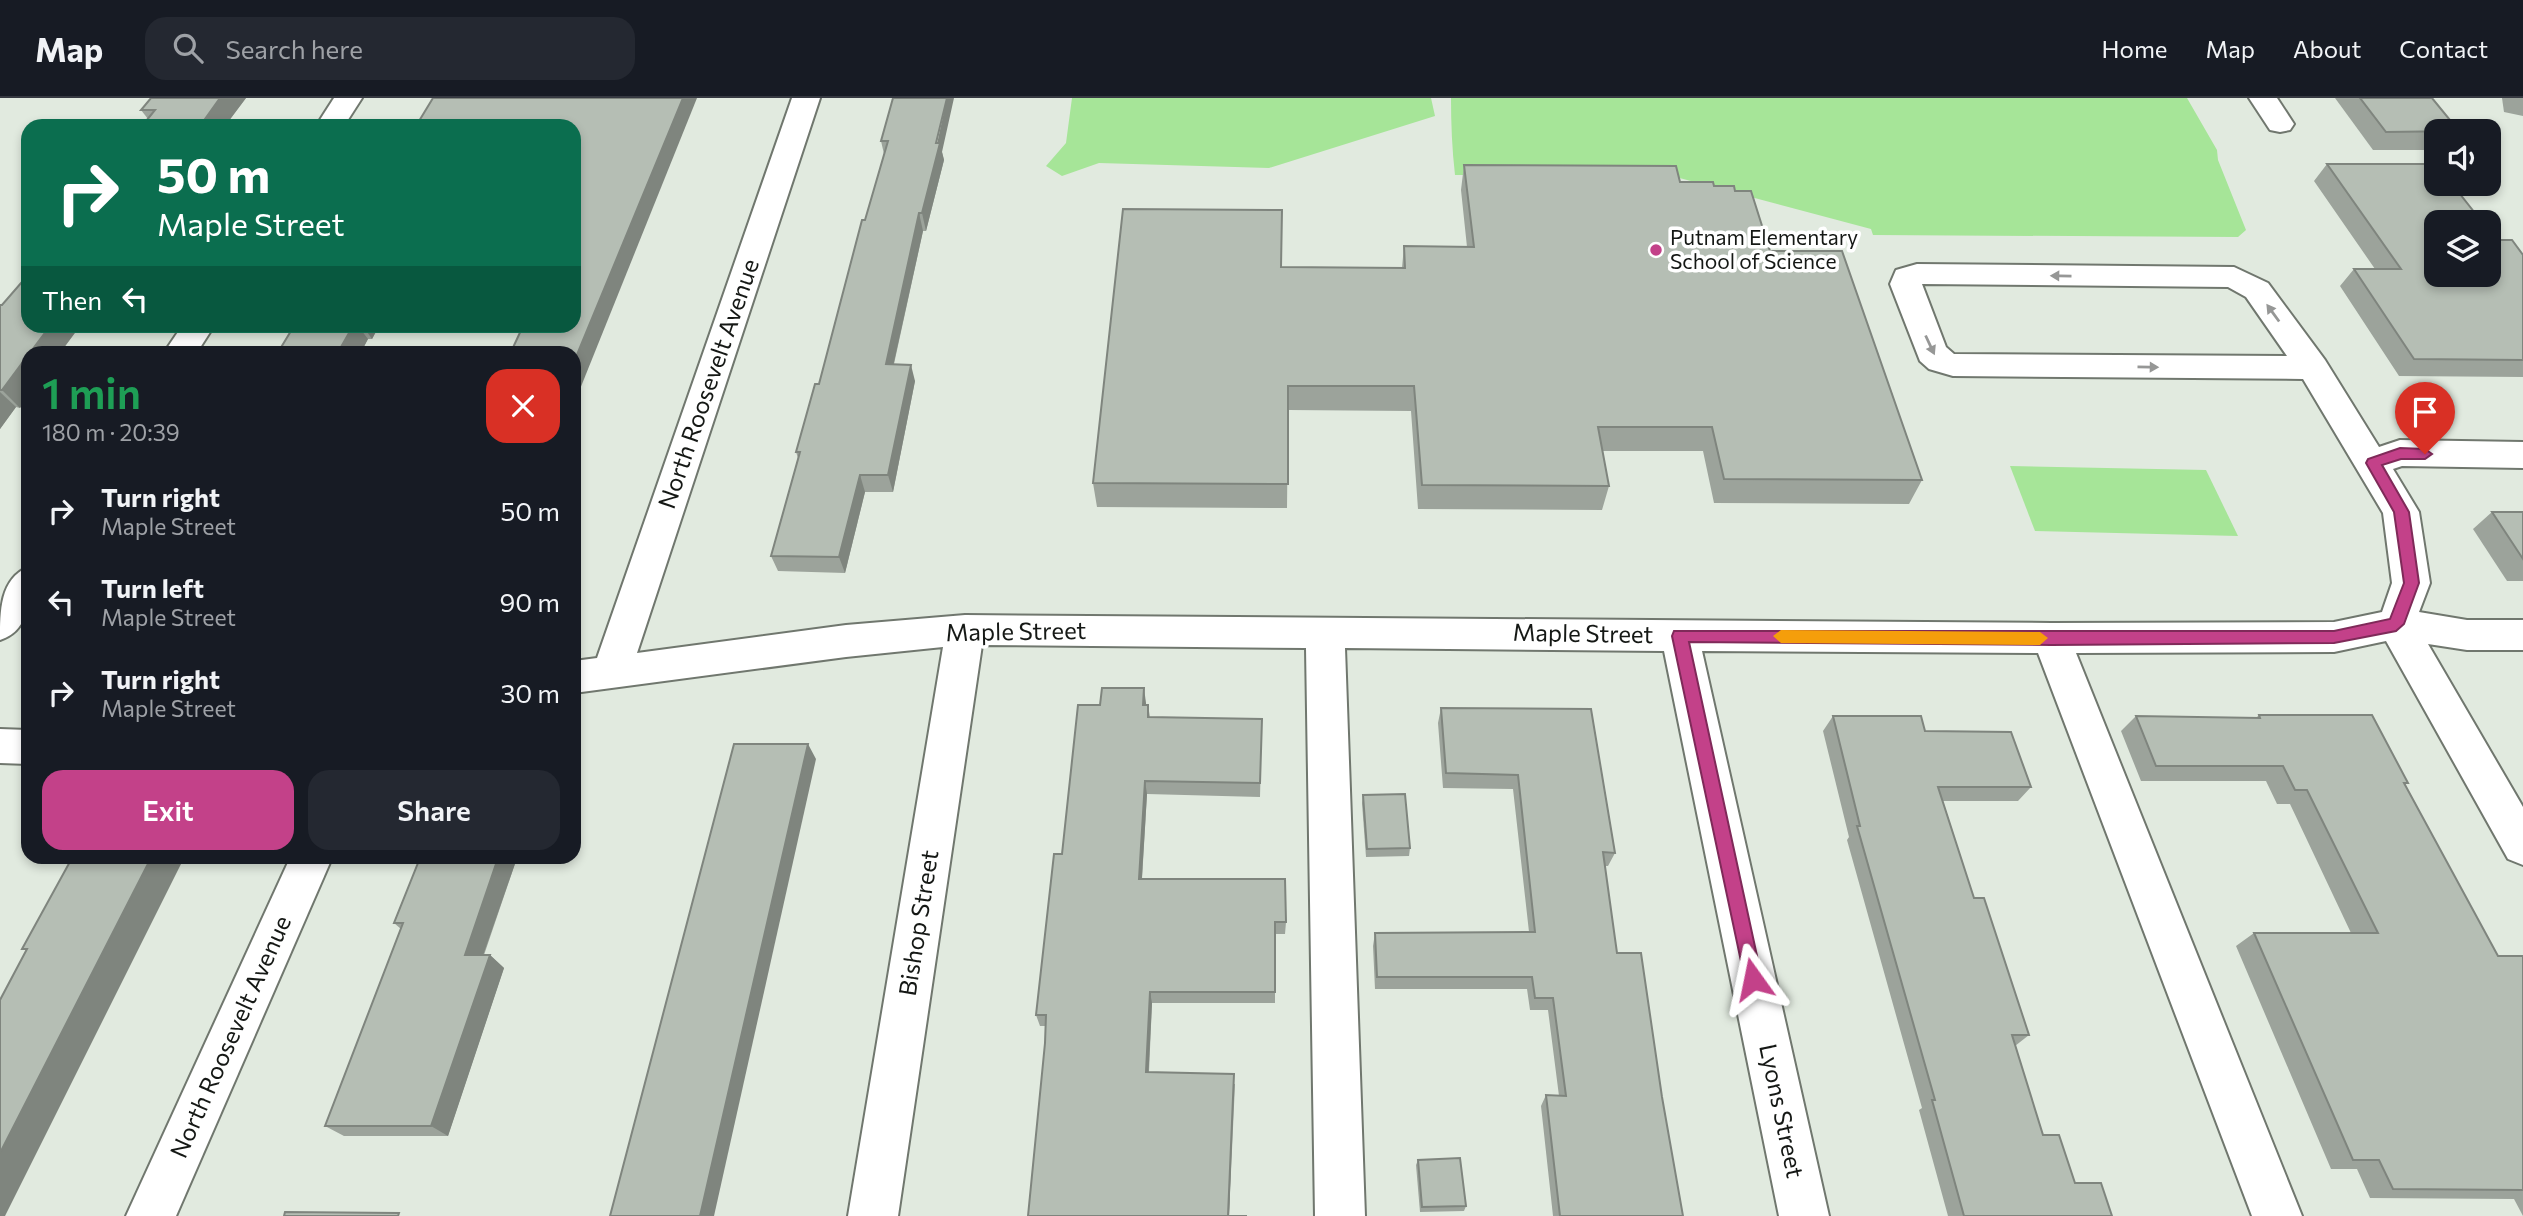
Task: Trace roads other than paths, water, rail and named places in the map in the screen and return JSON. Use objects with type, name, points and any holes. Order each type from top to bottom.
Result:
[{"type":"street","points":[[334,119],[348,98]]},
{"type":"street","name":"North Roosevelt Avenue","points":[[612,671],[806,98]]},
{"type":"street","points":[[2263,98],[2280,124]]},
{"type":"street","points":[[2313,368],[1953,365],[1941,361],[1932,353],[1906,284],[1907,277],[1917,274],[2234,277],[2257,290],[2313,368],[2401,512],[2411,583],[2396,624],[2523,846]]},
{"type":"street","points":[[2373,463],[2400,453],[2523,455]]},
{"type":"street","points":[[0,625],[21,593]]},
{"type":"street","points":[[2396,624],[2467,635],[2523,635]]},
{"type":"street","name":"Maple Street","points":[[581,676],[846,641],[965,630],[2051,639],[2334,637],[2396,624]]},
{"type":"street","name":"Bishop Street","points":[[873,1216],[965,630]]},
{"type":"street","points":[[1325,632],[1340,1216]]},
{"type":"street","name":"Lyons Street","points":[[1680,636],[1804,1216]]},
{"type":"street","points":[[2051,639],[2277,1216]]},
{"type":"street","points":[[0,746],[21,747]]},
{"type":"street","name":"North Roosevelt Avenue","points":[[151,1216],[308,864]]},
{"type":"place","name":"Putnam Elementary School of Science","points":[[1656,250]]}]
